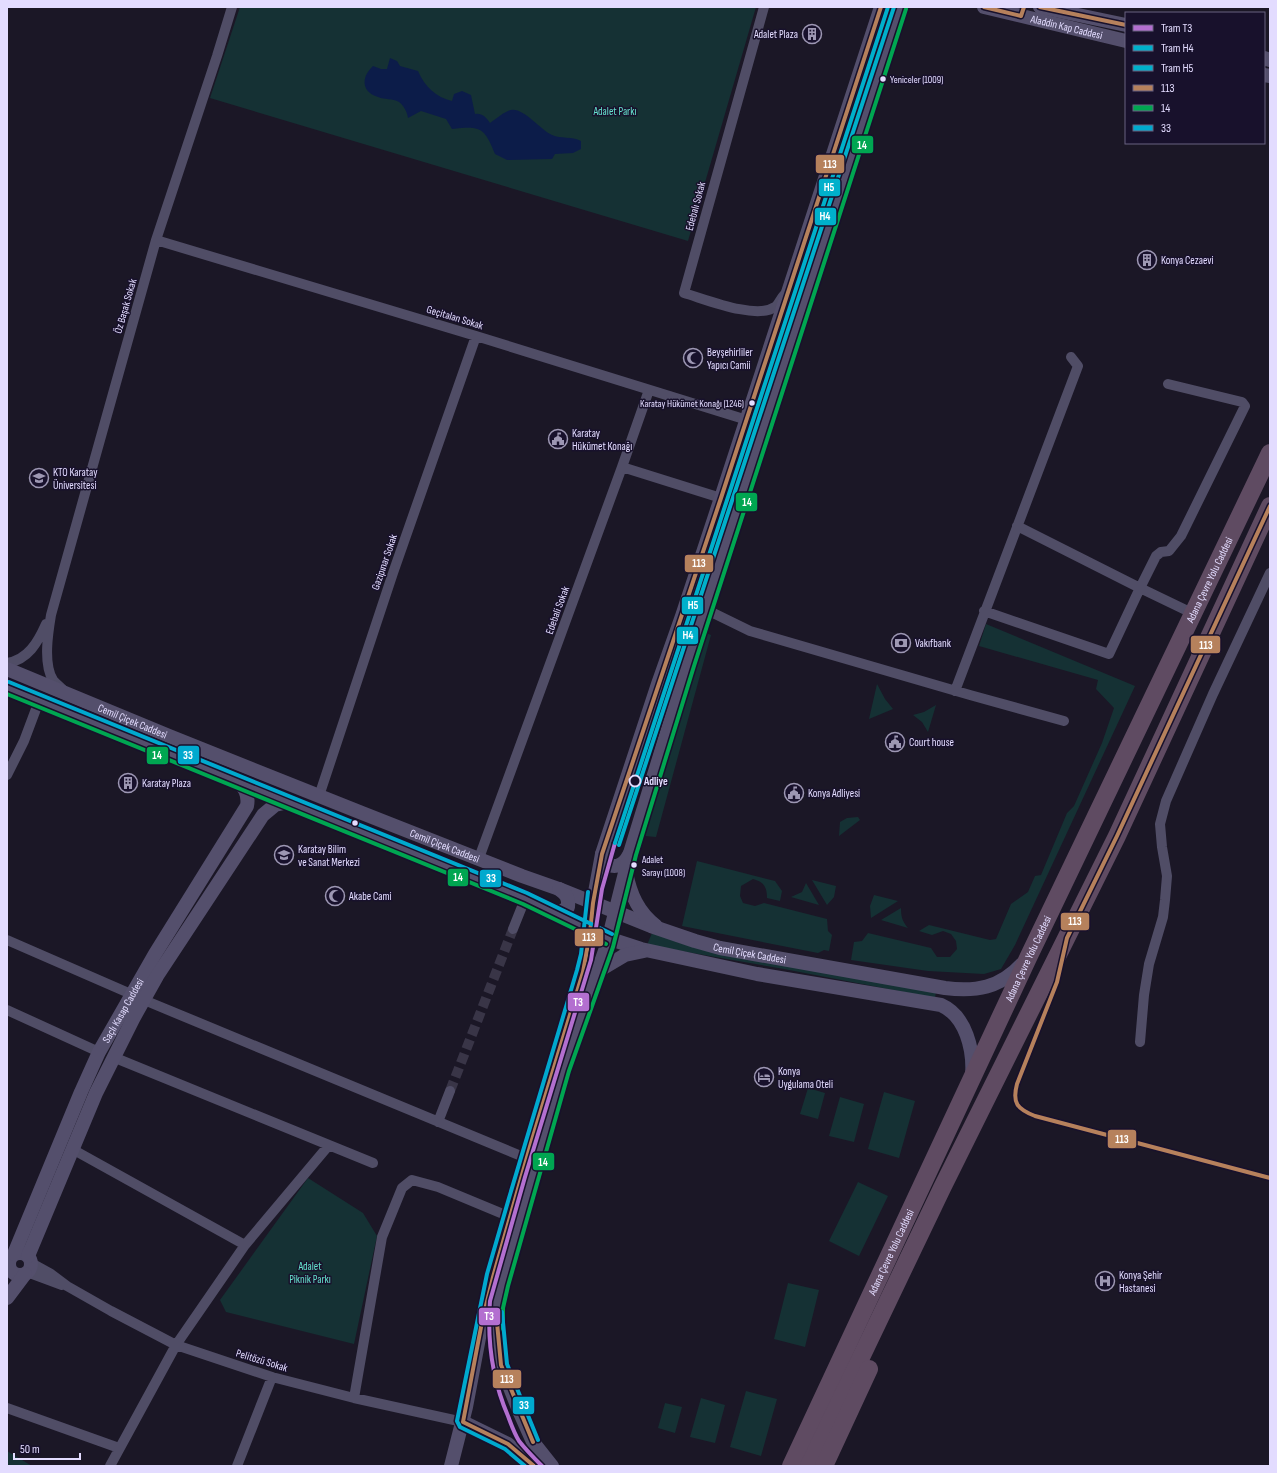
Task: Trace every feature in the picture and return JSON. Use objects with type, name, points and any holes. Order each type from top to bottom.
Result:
[{"type":"highway","name":"Adana Çevre Yolu Caddesi","points":[[792,1466],[1028,958],[1270,453]]},
{"type":"highway","name":"Adana Çevre Yolu Caddesi","points":[[809,1466],[942,1188],[1117,836],[1270,506]]},
{"type":"highway","points":[[824,1466],[929,1239],[936,1220],[942,1188]]},
{"type":"highway","points":[[779,1466],[879,1260],[918,1196]]},
{"type":"street","name":"Öz Başak Sokak","points":[[51,615],[156,240],[232,7]]},
{"type":"street","name":"Edebalı Sokak","points":[[764,7],[684,293],[746,312],[763,311],[775,307],[791,284]]},
{"type":"street","points":[[871,7],[874,31]]},
{"type":"street","points":[[451,1466],[463,1422],[482,1322],[510,1217],[526,1158],[583,972],[588,947],[584,935],[584,928],[594,898],[602,854],[747,420],[881,7]]},
{"type":"street","points":[[552,1466],[533,1442],[501,1364],[496,1319],[497,1307],[563,1069],[609,939],[625,869],[705,609],[900,7]]},
{"type":"street","name":"Aladdin Kap Caddesi","points":[[984,7],[1023,12],[1125,41]]},
{"type":"street","name":"Aladdin Kap Caddesi","points":[[1040,7],[1125,26]]},
{"type":"street","name":"Geçitalan Sokak","points":[[156,240],[476,336],[747,420]]},
{"type":"street","name":"Gazipınar Sokak","points":[[319,796],[393,573],[476,336]]},
{"type":"street","points":[[955,691],[1078,366],[1071,357]]},
{"type":"street","points":[[984,611],[1109,654],[1156,556],[1161,552],[1169,551],[1181,536],[1245,406],[1242,402],[1168,384]]},
{"type":"street","name":"Edebali Sokak","points":[[479,858],[649,390]]},
{"type":"street","points":[[622,467],[721,498]]},
{"type":"street","points":[[1017,526],[1194,614]]},
{"type":"street","points":[[1140,1042],[1144,995],[1149,964],[1163,917],[1165,900],[1167,876],[1160,824],[1166,801],[1213,694],[1270,573]]},
{"type":"street","points":[[705,609],[750,631],[1064,721]]},
{"type":"street","points":[[7,663],[27,655],[40,637],[51,615]]},
{"type":"street","points":[[51,615],[47,660],[53,679],[68,694]]},
{"type":"street","name":"Cemil Çiçek Caddesi","points":[[7,669],[319,796],[563,890],[594,898],[615,912],[695,941],[720,948],[945,988],[971,989],[993,985],[1013,974],[1028,958]]},
{"type":"street","name":"Cemil Çiçek Caddesi","points":[[7,688],[525,899],[609,939],[647,950],[758,974],[941,1005],[949,1009],[954,1014],[969,1040],[972,1080]]},
{"type":"street","points":[[7,775],[24,741],[39,701]]},
{"type":"street","points":[[239,782],[247,793],[247,806]]},
{"type":"street","points":[[247,806],[257,800],[263,802],[266,811],[275,805],[288,802]]},
{"type":"street","name":"Saçlı Kasap Caddesi","points":[[16,1265],[81,1092],[99,1052],[137,997],[247,806]]},
{"type":"street","name":"Saçlı Kasap Caddesi","points":[[16,1265],[72,1149],[113,1058],[137,997],[157,976],[212,890],[266,811]]},
{"type":"street","points":[[602,854],[603,860],[608,865],[613,866],[621,864],[626,860],[630,853]]},
{"type":"street","points":[[563,890],[576,890],[585,885],[592,880],[599,869]]},
{"type":"street","points":[[625,869],[629,887],[635,902],[645,916],[660,928]]},
{"type":"street","points":[[552,912],[561,912],[568,907],[569,901],[563,890]]},
{"type":"street","points":[[513,929],[525,899]]},
{"type":"street","points":[[7,940],[137,997],[526,1158]]},
{"type":"street","points":[[598,971],[625,955],[647,950]]},
{"type":"street","points":[[941,1005],[949,997],[945,988]]},
{"type":"street","points":[[7,1010],[99,1052]]},
{"type":"street","points":[[113,1058],[373,1163]]},
{"type":"street","points":[[438,1122],[450,1091]]},
{"type":"street","points":[[110,1466],[176,1345],[245,1245],[329,1145]]},
{"type":"street","points":[[72,1149],[245,1245]]},
{"type":"street","points":[[354,1398],[382,1237],[402,1188],[412,1180],[438,1187],[510,1217]]},
{"type":"street","points":[[7,1298],[16,1265]]},
{"type":"street","name":"Pelitözü Sokak","points":[[16,1265],[47,1280],[67,1286],[176,1345],[272,1377],[354,1398],[463,1422]]},
{"type":"street","points":[[237,1466],[272,1377]]},
{"type":"street","points":[[7,1408],[119,1448]]},
{"type":"street","points":[[463,1422],[508,1444],[534,1466]]},
{"type":"green space","name":"Adalet Parkı","points":[[240,7],[756,7],[688,241],[210,98]]},
{"type":"green space","points":[[986,624],[1135,686],[1015,945],[1001,969],[984,974],[928,971],[851,960],[854,942],[862,941],[868,933],[931,948],[937,957],[950,957],[957,949],[956,941],[951,934],[943,931],[932,935],[919,931],[929,925],[990,940],[996,939],[1011,904],[1028,892],[1035,876],[1041,875],[1067,813],[1074,806],[1102,743],[1114,708],[1096,689],[1098,680],[979,646]]},
{"type":"green space","points":[[706,633],[711,635],[656,837],[645,836]]},
{"type":"green space","points":[[877,684],[885,699],[893,709],[869,719]]},
{"type":"green space","points":[[936,705],[928,732],[922,722],[913,715],[924,712]]},
{"type":"green space","points":[[858,817],[860,820],[839,836],[840,822],[847,818]]},
{"type":"green space","points":[[697,861],[775,881],[782,891],[780,901],[767,898],[766,891],[762,883],[753,879],[741,886],[740,896],[743,903],[755,906],[764,903],[827,919],[828,931],[832,935],[829,951],[824,950],[818,953],[682,926]]},
{"type":"green space","points":[[812,880],[836,886],[834,897],[827,905]]},
{"type":"green space","points":[[806,883],[819,905],[791,897],[802,892]]},
{"type":"green space","points":[[874,895],[898,901],[871,918],[870,906]]},
{"type":"green space","points":[[901,908],[902,918],[908,928],[881,920]]},
{"type":"green space","points":[[652,933],[683,944],[936,992],[935,998],[647,945]]},
{"type":"green space","points":[[808,1088],[825,1093],[818,1119],[800,1114]]},
{"type":"green space","points":[[884,1092],[915,1101],[899,1158],[868,1149]]},
{"type":"green space","points":[[840,1097],[864,1104],[854,1142],[829,1136]]},
{"type":"green space","name":"Adalet Piknik Parkı","points":[[308,1178],[363,1213],[377,1236],[354,1344],[226,1312],[220,1300]]},
{"type":"green space","points":[[858,1182],[888,1196],[859,1256],[829,1241]]},
{"type":"green space","points":[[788,1283],[819,1290],[805,1347],[774,1339]]},
{"type":"green space","points":[[746,1391],[777,1399],[761,1456],[730,1447]]},
{"type":"green space","points":[[701,1398],[725,1405],[715,1443],[690,1437]]},
{"type":"green space","points":[[665,1403],[682,1407],[675,1433],[658,1428]]},
{"type":"green space","points":[[7,1451],[32,1466],[7,1466]]},
{"type":"water","points":[[390,58],[397,61],[400,66],[418,71],[424,82],[441,97],[452,101],[454,94],[462,91],[471,95],[475,114],[484,116],[490,123],[508,111],[519,111],[552,135],[581,141],[581,149],[573,153],[555,154],[552,159],[507,160],[495,154],[488,138],[480,130],[475,128],[452,129],[446,119],[421,111],[408,118],[405,109],[399,102],[372,95],[366,88],[365,79],[369,70],[373,66],[381,69],[387,69]]},
{"type":"tunnel","points":[[450,1091],[513,929]]},
{"type":"tram line","name":"H5","points":[[615,843],[888,7]]},
{"type":"tram line","name":"H4","points":[[619,845],[894,7]]},
{"type":"tram line","name":"T3","points":[[542,1466],[524,1448],[517,1438],[498,1388],[494,1374],[490,1345],[490,1301],[525,1177],[591,960],[602,889],[615,843]]},
{"type":"transit line","name":"113","points":[[534,1466],[508,1444],[463,1422],[482,1322],[493,1277],[531,1143],[583,972],[602,854],[721,498],[881,7]]},
{"type":"transit line","name":"113","points":[[984,7],[1021,16],[1024,7]]},
{"type":"transit line","name":"113","points":[[1040,7],[1125,25]]},
{"type":"transit line","name":"14","points":[[503,1329],[503,1308],[508,1286],[569,1071],[613,947],[636,855],[694,666],[906,9]]},
{"type":"transit line","name":"113","points":[[1270,506],[1117,836],[1067,938],[1057,982],[1017,1084],[1015,1096],[1017,1104],[1020,1108],[1035,1116],[1270,1178]]},
{"type":"transit line","name":"33","points":[[9,682],[527,893],[612,934]]},
{"type":"transit line","name":"14","points":[[7,694],[523,904],[606,944]]},
{"type":"transit line","name":"33","points":[[525,1466],[505,1449],[460,1427],[457,1421],[487,1274],[581,954],[588,892]]},
{"type":"transit line","name":"113","points":[[496,1312],[501,1365],[533,1442]]},
{"type":"transit line","name":"33","points":[[502,1312],[507,1364],[538,1440]]},
{"type":"place","name":"Adalet Plaza","points":[[812,34]]},
{"type":"place","name":"Yeniceler (1009)","points":[[883,79]]},
{"type":"place","name":"Konya Cezaevi","points":[[1147,260]]},
{"type":"place","name":"Beyşehirliler Yapıcı Camii","points":[[693,358]]},
{"type":"place","name":"Karatay Hükümet Konağı (1246)","points":[[752,403]]},
{"type":"place","name":"Karatay Hükümet Konağı","points":[[558,439]]},
{"type":"place","name":"KTO Karatay Üniversitesi","points":[[39,478]]},
{"type":"place","name":"Vakıfbank","points":[[901,643]]},
{"type":"place","name":"Court house","points":[[895,742]]},
{"type":"place","name":"Adliye","points":[[635,781]]},
{"type":"place","name":"Karatay Plaza","points":[[128,783]]},
{"type":"place","name":"Konya Adliyesi","points":[[794,793]]},
{"type":"place","name":"Karatay Bilim ve Sanat Merkezi","points":[[284,855]]},
{"type":"place","name":"Adalet Sarayı (1008)","points":[[634,865]]},
{"type":"place","name":"Akabe Cami","points":[[335,896]]},
{"type":"place","name":"Konya Uygulama Oteli","points":[[764,1077]]},
{"type":"place","name":"Konya Şehir Hastanesi","points":[[1105,1281]]}]
